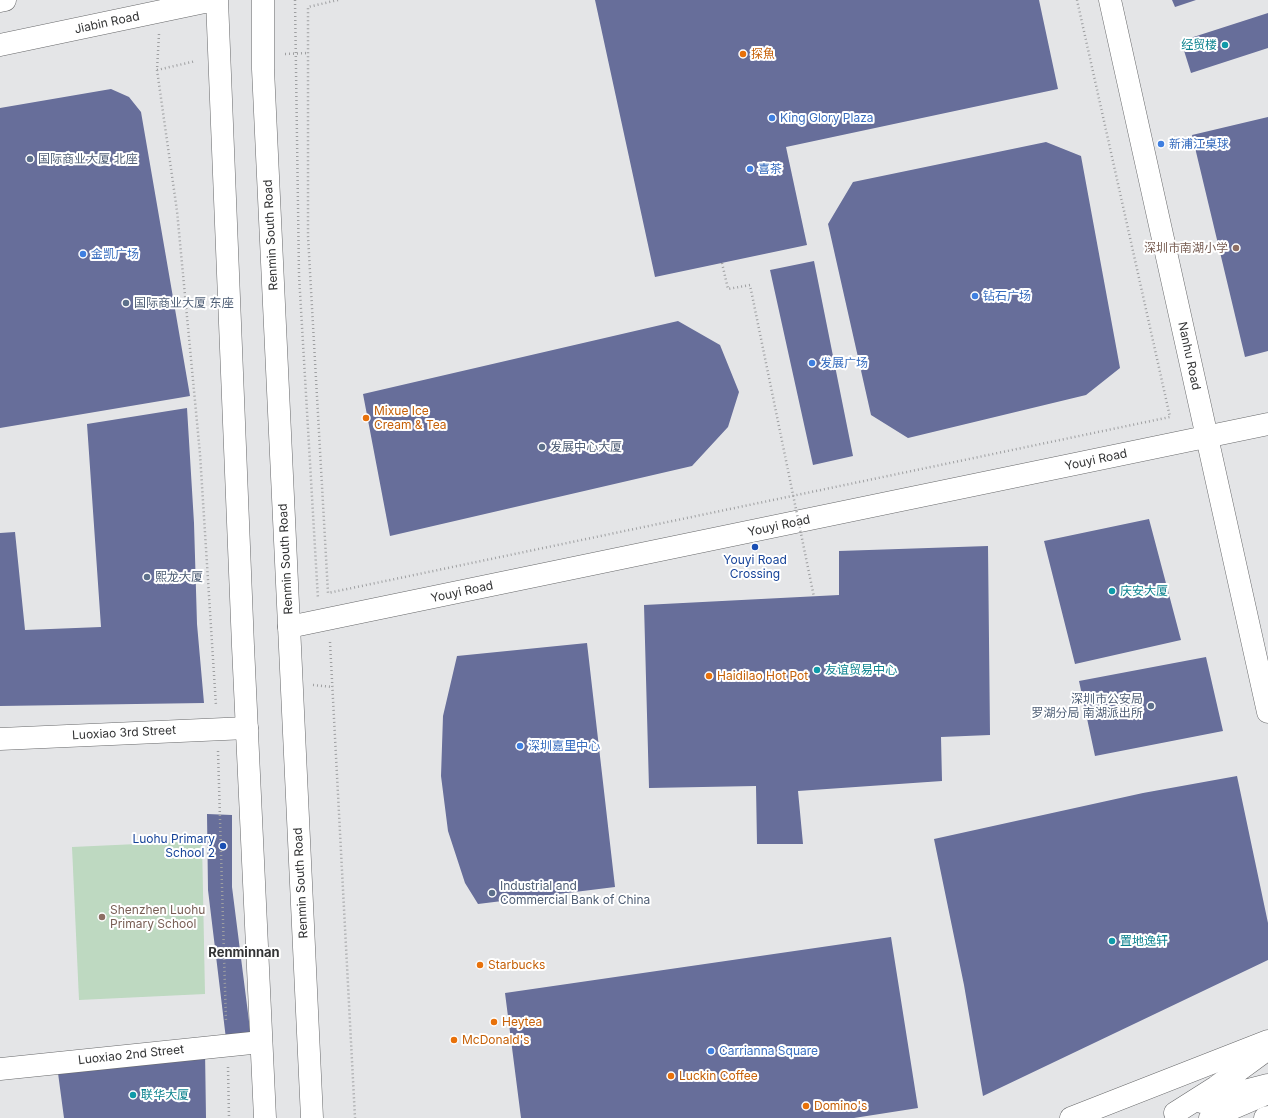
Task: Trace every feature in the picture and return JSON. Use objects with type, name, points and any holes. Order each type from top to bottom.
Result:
[{"type":"main road","points":[[0,1],[5,0]]},
{"type":"main road","points":[[215,0],[265,1118]]},
{"type":"main road","name":"Jiabin Road","points":[[0,45],[215,0]]},
{"type":"main road","name":"Renmin South Road","points":[[263,0],[264,77],[312,1118]]},
{"type":"main road","name":"Nanhu Road","points":[[1110,0],[1268,712]]},
{"type":"main road","name":"Youyi Road","points":[[289,627],[1268,424]]},
{"type":"main road","name":"Luoxiao 3rd Street","points":[[0,739],[247,728]]},
{"type":"main road","points":[[1071,1118],[1268,1041]]},
{"type":"main road","name":"Luoxiao 2nd Street","points":[[0,1069],[261,1042]]},
{"type":"main road","points":[[1168,1115],[1216,1087],[1268,1049]]},
{"type":"main road","points":[[1168,1115],[1200,1103],[1268,1085]]},
{"type":"main road","points":[[1210,1118],[1268,1093]]},
{"type":"path","points":[[295,0],[299,275],[324,620],[355,1118]]},
{"type":"path","points":[[324,620],[328,593],[308,236],[308,7],[338,0]]},
{"type":"path","points":[[328,593],[1170,417],[1077,0]]},
{"type":"path","points":[[161,12],[157,70],[177,211],[200,446],[217,729],[229,1118]]},
{"type":"path","points":[[722,263],[728,289],[750,285],[814,596]]},
{"type":"green space","points":[[202,841],[205,994],[79,1000],[72,847]]},
{"type":"building","name":"King Glory Plaza","points":[[595,0],[1039,0],[1058,89],[786,147],[807,245],[655,277]]},
{"type":"building","points":[[1172,0],[1196,0],[1175,7]]},
{"type":"building","name":"经贸楼","points":[[1268,13],[1268,48],[1191,73],[1181,41]]},
{"type":"building","name":"金凯广场","points":[[111,89],[129,97],[141,112],[190,396],[0,428],[0,108]]},
{"type":"building","name":"深圳市南湖小学","points":[[1268,117],[1268,351],[1245,357],[1192,135]]},
{"type":"building","name":"钻石广场","points":[[1046,142],[1081,156],[1120,368],[1086,395],[908,438],[871,415],[828,224],[853,182]]},
{"type":"building","name":"发展广场","points":[[814,261],[853,456],[813,465],[770,270]]},
{"type":"building","name":"发展中心大厦","points":[[678,321],[720,345],[739,392],[728,427],[692,466],[390,536],[363,394]]},
{"type":"building","points":[[187,408],[194,523],[197,624],[204,703],[0,706],[0,533],[15,532],[25,630],[101,627],[87,424]]},
{"type":"building","name":"庆安大厦","points":[[1149,519],[1181,640],[1075,664],[1044,541]]},
{"type":"building","name":"友谊贸易中心","points":[[988,546],[990,735],[941,737],[942,781],[798,791],[803,844],[757,844],[756,786],[649,788],[644,605],[839,595],[839,551]]},
{"type":"building","name":"深圳嘉里中心","points":[[587,643],[615,887],[478,904],[465,883],[448,831],[441,776],[443,716],[457,656]]},
{"type":"building","name":"深圳市公安局 罗湖分局 南湖派出所","points":[[1206,657],[1223,731],[1095,756],[1079,681]]},
{"type":"building","name":"置地逸轩","points":[[1237,776],[1268,923],[1268,960],[983,1096],[964,985],[934,839],[1143,793]]},
{"type":"building","points":[[207,814],[232,815],[232,887],[251,1037],[226,1039],[208,890]]},
{"type":"building","name":"Carrianna Square","points":[[891,937],[918,1108],[854,1118],[521,1118],[505,993]]},
{"type":"building","name":"联华大厦","points":[[205,1050],[206,1118],[64,1118],[58,1073]]},
{"type":"place","name":"经贸楼","points":[[1225,45]]},
{"type":"place","name":"探魚","points":[[743,54]]},
{"type":"place","name":"King Glory Plaza","points":[[772,118]]},
{"type":"place","name":"新浦江桌球","points":[[1161,144]]},
{"type":"place","name":"国际商业大厦 北座","points":[[30,159]]},
{"type":"place","name":"喜茶","points":[[750,169]]},
{"type":"place","name":"深圳市南湖小学","points":[[1236,248]]},
{"type":"place","name":"金凯广场","points":[[83,254]]},
{"type":"place","name":"钻石广场","points":[[975,296]]},
{"type":"place","name":"国际商业大厦 东座","points":[[126,303]]},
{"type":"place","name":"发展广场","points":[[812,363]]},
{"type":"place","name":"Mixue Ice Cream & Tea","points":[[366,418]]},
{"type":"place","name":"发展中心大厦","points":[[542,447]]},
{"type":"place","name":"Youyi Road Crossing","points":[[755,547]]},
{"type":"place","name":"熙龙大厦","points":[[147,577]]},
{"type":"place","name":"庆安大厦","points":[[1112,591]]},
{"type":"place","name":"友谊贸易中心","points":[[817,670]]},
{"type":"place","name":"Haidilao Hot Pot","points":[[709,676]]},
{"type":"place","name":"深圳市公安局 罗湖分局 南湖派出所","points":[[1151,706]]},
{"type":"place","name":"深圳嘉里中心","points":[[520,746]]},
{"type":"place","name":"Luohu Primary School 2","points":[[223,846]]},
{"type":"place","name":"Industrial and Commercial Bank of China","points":[[492,893]]},
{"type":"place","name":"Shenzhen Luohu Primary School","points":[[102,917]]},
{"type":"place","name":"置地逸轩","points":[[1112,941]]},
{"type":"place","name":"Starbucks","points":[[480,965]]},
{"type":"place","name":"Heytea","points":[[494,1022]]},
{"type":"place","name":"McDonald's","points":[[454,1040]]},
{"type":"place","name":"Carrianna Square","points":[[711,1051]]},
{"type":"place","name":"Luckin Coffee","points":[[671,1076]]},
{"type":"place","name":"联华大厦","points":[[133,1095]]},
{"type":"place","name":"Domino's","points":[[806,1106]]},
{"type":"district","name":"Renminnan","points":[[244,953]]}]
